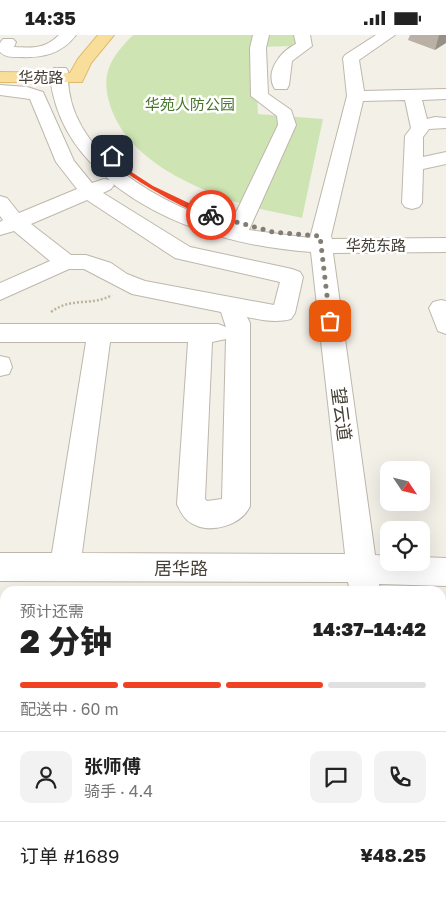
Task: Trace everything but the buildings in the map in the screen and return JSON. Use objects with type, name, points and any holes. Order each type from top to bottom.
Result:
[{"type":"main road","name":"华苑路","points":[[66,75],[87,35]]},
{"type":"main road","name":"华苑路","points":[[0,71],[66,75],[106,35]]},
{"type":"main road","name":"华苑路","points":[[0,77],[25,74]]},
{"type":"street","points":[[8,40],[6,49],[9,52],[40,53],[52,51],[68,35]]},
{"type":"street","points":[[239,229],[287,125],[285,114],[260,96],[258,48],[261,35]]},
{"type":"street","points":[[281,85],[281,65],[287,55],[304,46],[302,35]]},
{"type":"street","points":[[320,241],[356,96],[351,59],[387,35]]},
{"type":"street","points":[[25,74],[49,85],[66,75]]},
{"type":"street","name":"华苑东路","points":[[66,75],[78,137],[92,154],[165,207],[216,228],[239,229],[268,241],[446,237]]},
{"type":"street","points":[[0,90],[27,91],[37,96],[65,162],[89,192],[183,253],[292,277],[283,313],[268,313],[230,307],[140,288],[103,268],[86,262],[66,262],[0,292]]},
{"type":"street","points":[[412,94],[420,126],[420,129],[414,136],[412,203]]},
{"type":"street","points":[[356,96],[446,94]]},
{"type":"street","points":[[420,126],[435,122],[446,123]]},
{"type":"street","points":[[413,165],[446,157],[443,136],[446,135]]},
{"type":"street","points":[[0,247],[16,229],[89,192],[125,177]]},
{"type":"street","points":[[0,202],[16,229],[66,262]]},
{"type":"street","name":"华苑东路","points":[[320,241],[446,245]]},
{"type":"street","name":"望云道","points":[[320,241],[364,580]]},
{"type":"street","points":[[201,333],[191,504],[201,514],[222,514],[236,506],[238,323],[230,307]]},
{"type":"street","points":[[446,309],[441,308],[446,325]]},
{"type":"street","points":[[0,333],[237,333]]},
{"type":"street","points":[[66,567],[99,333]]},
{"type":"street","name":"居华路","points":[[0,567],[66,567],[364,580],[403,571],[446,572]]},
{"type":"path","points":[[36,333],[47,316],[58,307],[81,300],[105,301],[129,283]]},
{"type":"green space","name":"华苑人防公园","points":[[133,35],[295,35],[296,46],[255,47],[258,114],[323,119],[302,218],[262,210],[201,188],[162,168],[130,141],[118,124],[110,105],[106,84],[113,59]]},
{"type":"way so far","points":[[211,215],[241,225],[273,232],[320,236],[330,321]]},
{"type":"route","points":[[112,156],[131,174],[151,187],[187,206],[211,215]]}]
